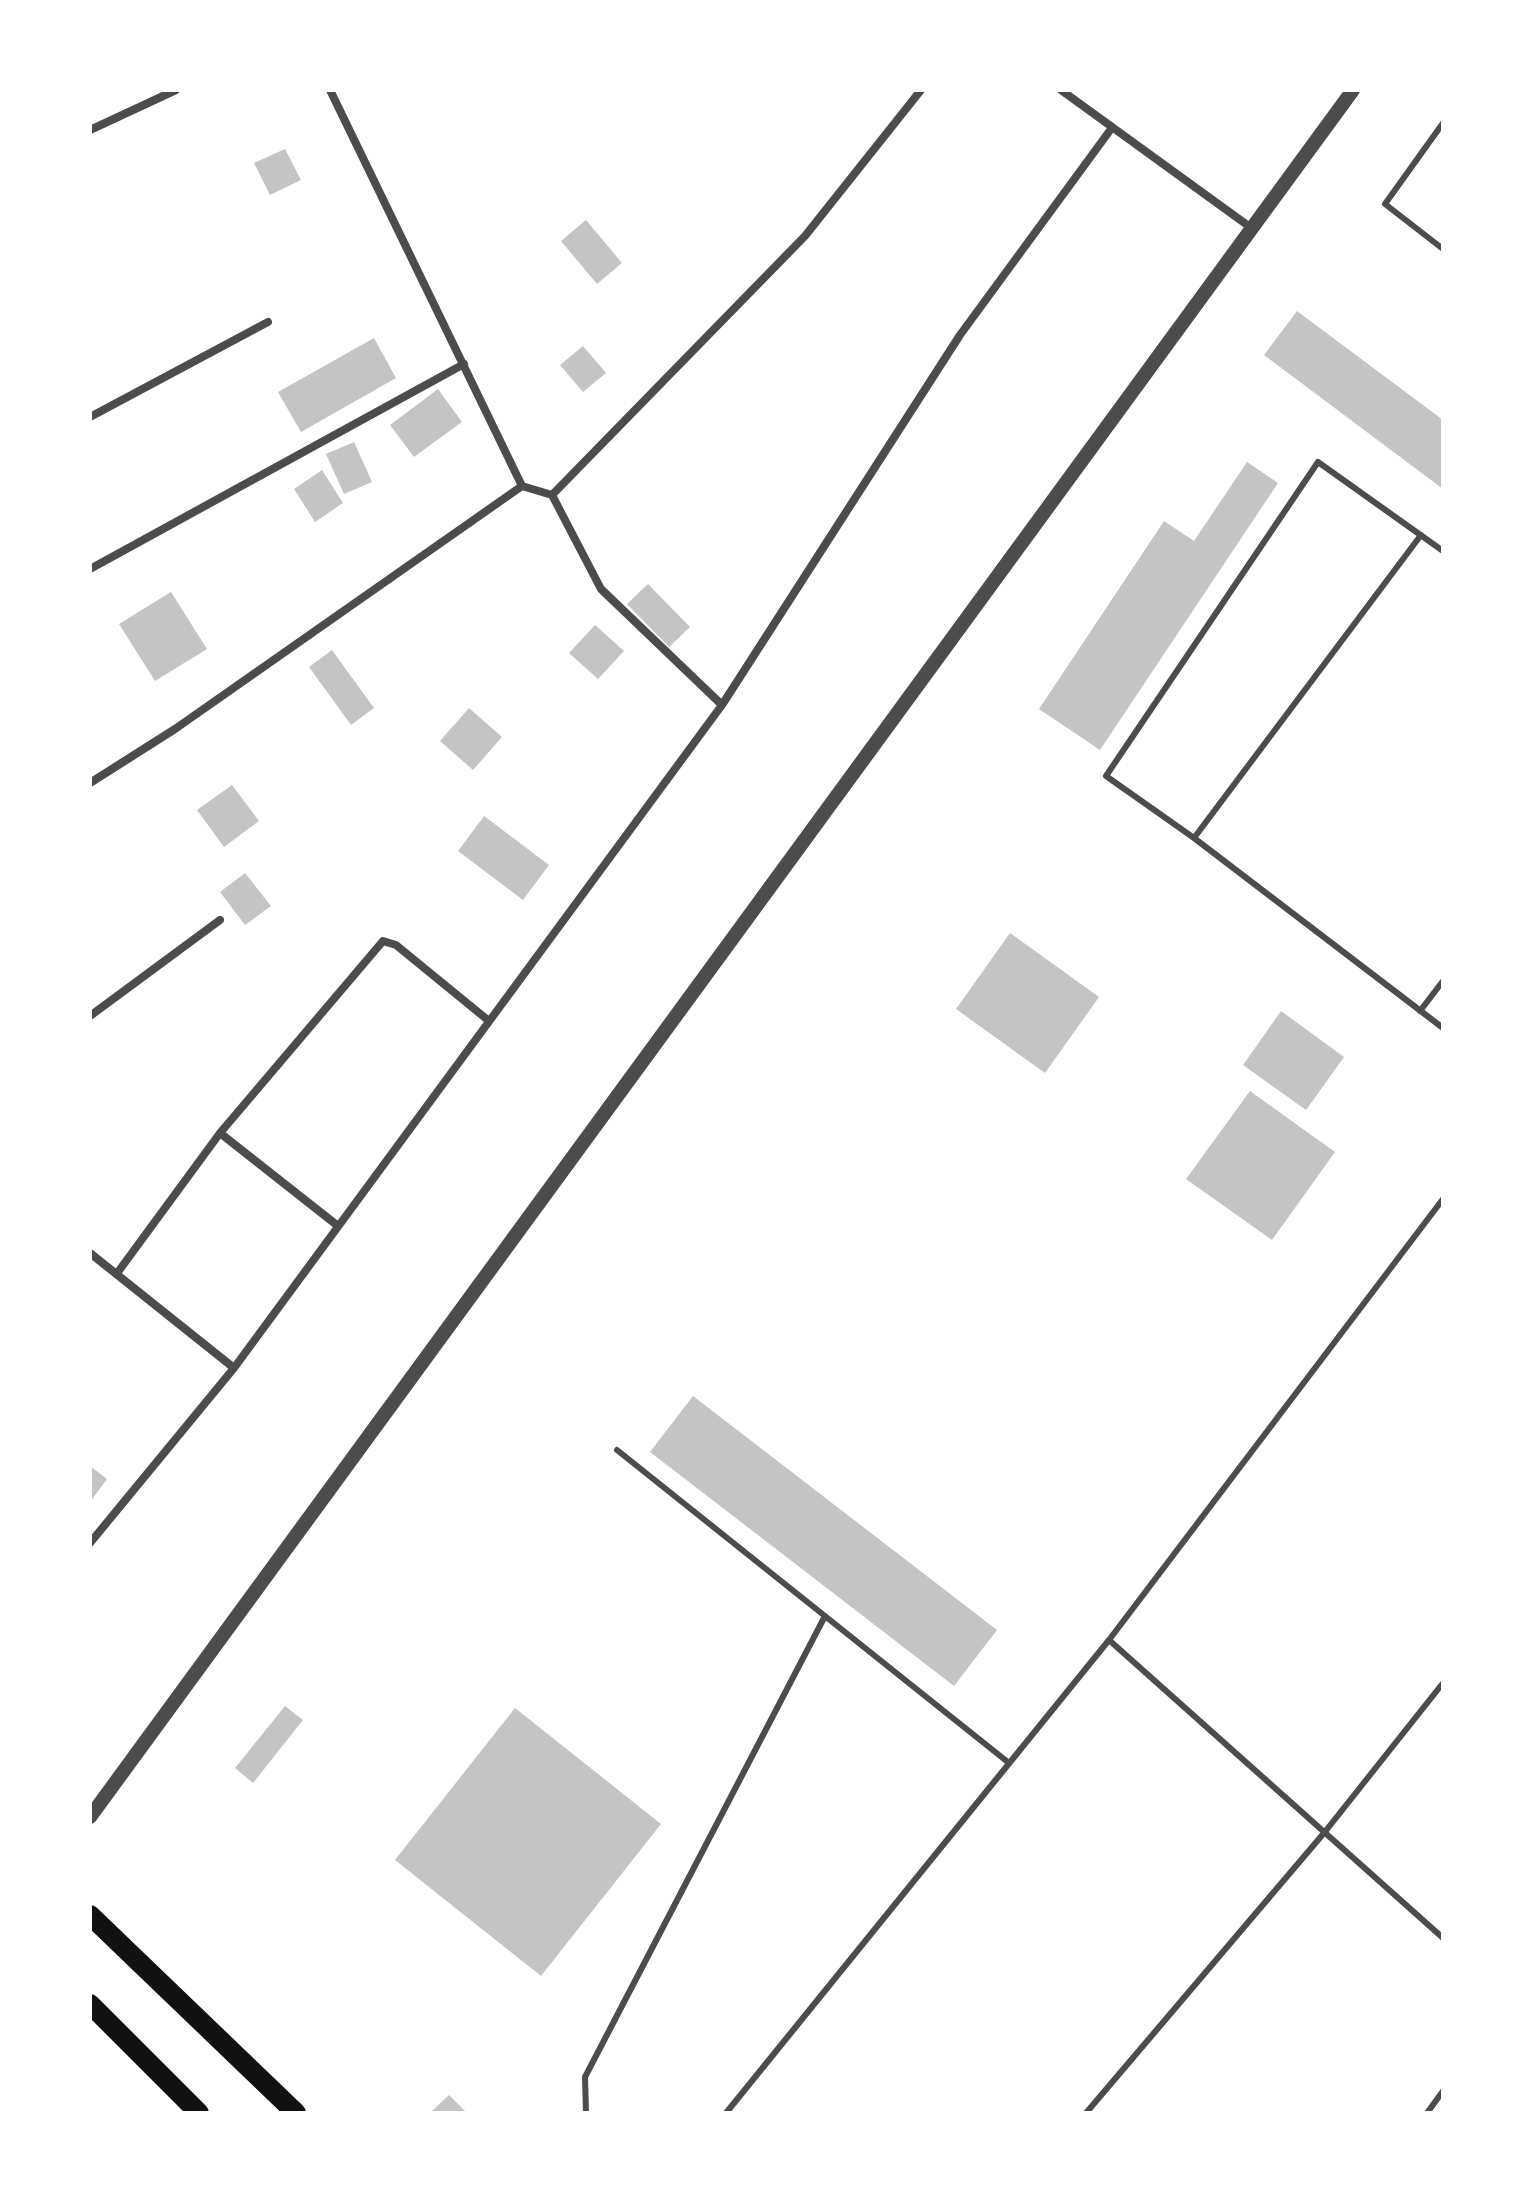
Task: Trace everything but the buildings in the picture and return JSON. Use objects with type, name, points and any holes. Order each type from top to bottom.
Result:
[{"type":"main road","points":[[90,1915],[296,2113]]},
{"type":"main road","points":[[90,2004],[199,2113]]},
{"type":"street","points":[[90,130],[176,90]]},
{"type":"street","points":[[330,90],[522,486],[552,495],[601,589],[722,705]]},
{"type":"street","points":[[552,495],[805,236],[921,90]]},
{"type":"street","points":[[1061,90],[1250,227]]},
{"type":"street","points":[[90,1817],[1353,90]]},
{"type":"street","points":[[90,1543],[234,1368],[722,705],[960,335],[1111,129]]},
{"type":"street","points":[[90,417],[268,322]]},
{"type":"street","points":[[90,569],[464,364]]},
{"type":"street","points":[[90,783],[175,729],[522,486]]},
{"type":"street","points":[[90,1016],[220,920]]},
{"type":"street","points":[[118,1272],[220,1133],[383,941],[396,945],[489,1021]]},
{"type":"street","points":[[220,1133],[338,1226]]},
{"type":"street","points":[[90,1253],[118,1272],[234,1368]]},
{"type":"lane","points":[[1443,123],[1385,204],[1443,249]]},
{"type":"lane","points":[[1443,551],[1318,462],[1106,776],[1194,838],[1443,1028]]},
{"type":"lane","points":[[1194,838],[1421,535]]},
{"type":"lane","points":[[1420,1011],[1443,981]]},
{"type":"lane","points":[[726,2113],[1109,1640],[1443,1199]]},
{"type":"lane","points":[[617,1450],[1009,1763]]},
{"type":"lane","points":[[586,2113],[585,2077],[825,1616]]},
{"type":"lane","points":[[1109,1640],[1443,1938]]},
{"type":"lane","points":[[1086,2113],[1324,1833],[1443,1683]]},
{"type":"lane","points":[[1427,2113],[1443,2091]]}]
